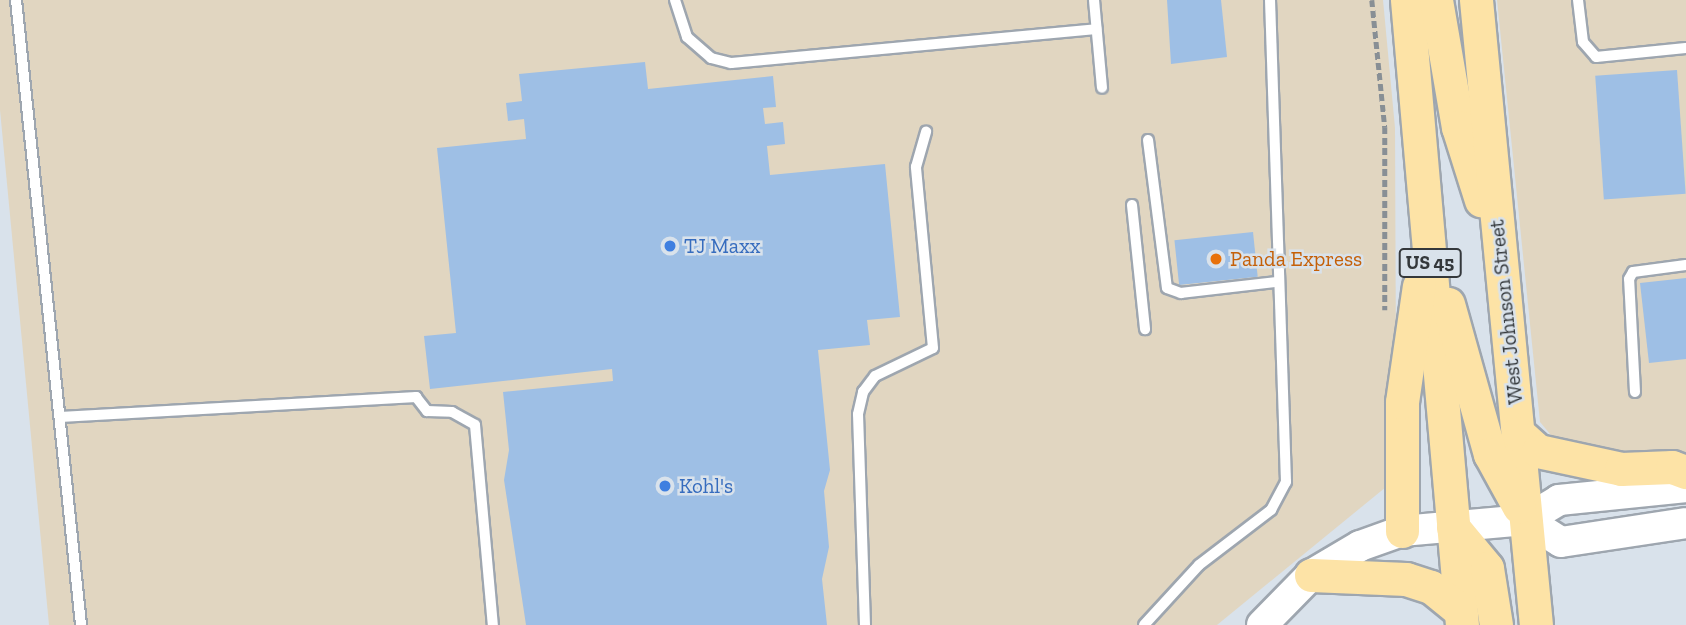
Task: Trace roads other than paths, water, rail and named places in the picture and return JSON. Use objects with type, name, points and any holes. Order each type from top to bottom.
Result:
[{"type":"main road","name":"US 45","points":[[1407,0],[1461,618]]},
{"type":"main road","points":[[1436,0],[1458,127],[1502,266]]},
{"type":"main road","name":"West Johnson Street","points":[[1476,0],[1536,625]]},
{"type":"main road","points":[[1427,228],[1490,454],[1526,520],[1561,542],[1686,523]]},
{"type":"main road","points":[[1402,531],[1402,402],[1427,228]]},
{"type":"main road","points":[[1518,432],[1538,451],[1621,469],[1672,467],[1686,472]]},
{"type":"main road","points":[[1262,625],[1311,575],[1360,546],[1402,531],[1526,520],[1559,500],[1686,487]]},
{"type":"main road","points":[[1453,527],[1487,568],[1496,625]]},
{"type":"main road","points":[[1311,575],[1406,579],[1431,587],[1461,618]]},
{"type":"lane","points":[[16,0],[81,625]]},
{"type":"lane","points":[[675,0],[680,23],[692,43],[711,58],[731,63],[1096,29]]},
{"type":"lane","points":[[1094,0],[1102,88]]},
{"type":"lane","points":[[1144,625],[1199,565],[1271,510],[1283,495],[1285,403],[1276,282],[1270,0]]},
{"type":"lane","points":[[1578,0],[1583,42],[1596,57],[1686,48]]},
{"type":"lane","points":[[865,625],[858,414],[863,392],[875,376],[933,348],[916,167],[926,131]]},
{"type":"lane","points":[[1148,141],[1167,288],[1181,293],[1276,282]]},
{"type":"lane","points":[[1132,205],[1146,329]]},
{"type":"lane","points":[[1635,392],[1629,279],[1633,272],[1686,265]]},
{"type":"lane","points":[[60,417],[416,397],[427,411],[452,412],[474,425],[494,625]]},
{"type":"place","name":"TJ Maxx","points":[[670,246]]},
{"type":"place","name":"Panda Express","points":[[1216,259]]},
{"type":"place","name":"Kohl's","points":[[665,486]]}]
